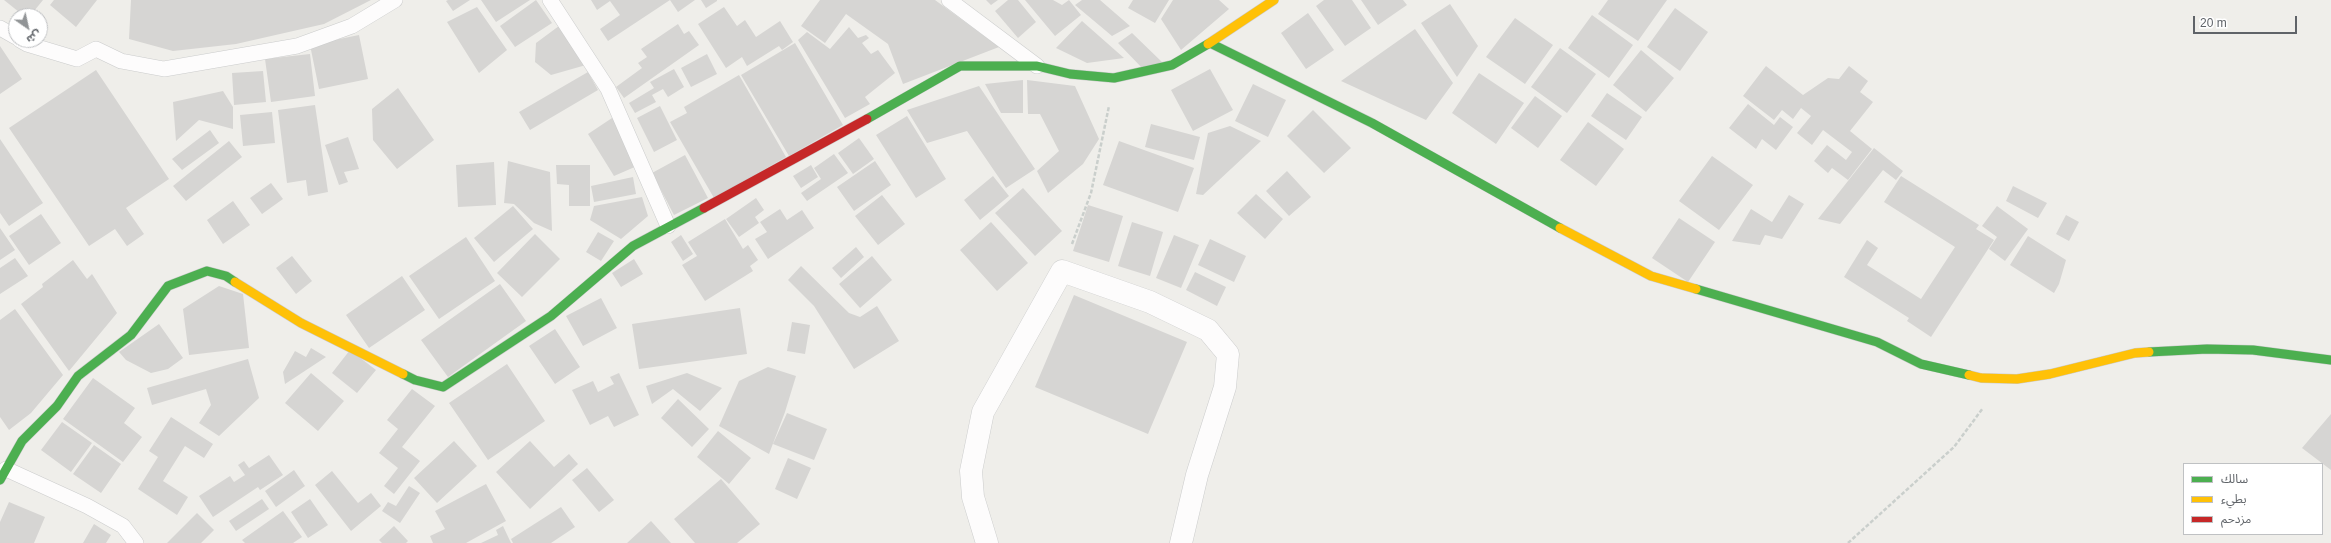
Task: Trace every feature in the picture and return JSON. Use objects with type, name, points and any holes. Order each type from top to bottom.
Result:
[{"type":"street","points":[[3,475],[22,441],[57,406],[78,376],[131,335],[168,286],[207,271],[226,276],[259,299],[301,323],[415,380],[443,387],[551,316],[633,246],[807,153],[960,66],[1037,66],[1070,74],[1114,78],[1172,65],[1210,43],[1274,0]]},
{"type":"street","points":[[1210,43],[1372,123],[1512,202],[1650,276],[1877,342],[1920,364],[1981,378],[2017,379],[2050,374],[2135,353],[2207,349],[2254,350],[2331,360]]},
{"type":"street","points":[[987,543],[973,497],[971,471],[983,412],[1062,271],[1150,302],[1208,330],[1228,354],[1225,387],[1197,475],[1181,543]]},
{"type":"lane","points":[[40,48],[77,59],[96,49],[121,61],[164,69],[297,46],[352,26],[395,0]]},
{"type":"lane","points":[[550,0],[608,89],[668,226]]},
{"type":"lane","points":[[949,0],[1037,66]]},
{"type":"lane","points":[[3,475],[87,506],[117,522],[136,543]]},
{"type":"path","points":[[1062,271],[1091,193],[1114,78]]},
{"type":"path","points":[[1848,543],[1954,447],[1987,403],[2017,379]]},
{"type":"building","points":[[4,0],[43,0],[36,8],[14,8]]},
{"type":"building","points":[[54,0],[97,0],[76,27],[50,5]]},
{"type":"building","points":[[131,0],[371,0],[324,24],[236,44],[173,51],[129,39]]},
{"type":"building","points":[[470,0],[453,11],[446,1]]},
{"type":"building","points":[[481,0],[530,0],[496,22]]},
{"type":"building","points":[[536,0],[552,23],[515,47],[500,26]]},
{"type":"building","points":[[591,0],[670,0],[608,41],[600,29],[620,15],[610,1],[597,10]]},
{"type":"building","points":[[670,0],[695,0],[678,12]]},
{"type":"building","points":[[701,0],[717,0],[717,1],[706,8]]},
{"type":"building","points":[[820,0],[935,0],[999,47],[903,84],[888,44],[846,14],[825,43],[801,26]]},
{"type":"building","points":[[986,0],[998,0],[991,5]]},
{"type":"building","points":[[1008,0],[1018,0],[1036,22],[1018,38],[995,11]]},
{"type":"building","points":[[1025,0],[1053,0],[1062,5],[1069,0],[1081,15],[1055,36]]},
{"type":"building","points":[[1082,0],[1100,0],[1130,26],[1112,36],[1075,5]]},
{"type":"building","points":[[1133,0],[1169,0],[1155,23],[1128,8]]},
{"type":"building","points":[[1173,0],[1219,0],[1229,9],[1181,50],[1161,19]]},
{"type":"building","points":[[1324,0],[1352,0],[1371,28],[1345,46],[1316,6]]},
{"type":"building","points":[[1361,0],[1403,0],[1407,5],[1378,25]]},
{"type":"building","points":[[1608,0],[1667,0],[1638,41],[1598,14]]},
{"type":"building","points":[[1450,4],[1478,46],[1457,77],[1421,23]]},
{"type":"building","points":[[477,7],[507,50],[479,73],[447,22]]},
{"type":"building","points":[[724,7],[737,26],[745,20],[756,37],[780,21],[793,42],[782,50],[779,46],[747,66],[742,57],[726,68],[698,24]]},
{"type":"building","points":[[1675,8],[1708,32],[1680,71],[1647,47]]},
{"type":"building","points":[[1308,13],[1334,50],[1306,69],[1281,33]]},
{"type":"building","points":[[1592,15],[1633,45],[1609,78],[1568,48]]},
{"type":"building","points":[[1515,18],[1553,45],[1525,84],[1486,57]]},
{"type":"building","points":[[1082,21],[1124,58],[1087,63],[1056,48]]},
{"type":"building","points":[[563,23],[586,65],[551,75],[535,62],[536,43]]},
{"type":"building","points":[[678,24],[684,34],[689,31],[699,45],[624,98],[616,87],[642,68],[638,63],[647,57],[641,49]]},
{"type":"building","points":[[849,27],[858,38],[866,35],[869,38],[862,43],[871,54],[878,50],[895,73],[865,97],[870,104],[845,118],[798,40],[807,32],[830,49]]},
{"type":"building","points":[[1415,29],[1453,83],[1426,120],[1341,81]]},
{"type":"building","points":[[1132,33],[1162,62],[1144,70],[1118,43]]},
{"type":"building","points":[[359,35],[368,79],[319,89],[310,45]]},
{"type":"building","points":[[795,43],[843,125],[789,156],[741,75]]},
{"type":"building","points":[[0,46],[22,79],[0,94]]},
{"type":"building","points":[[1560,48],[1596,74],[1567,113],[1531,87]]},
{"type":"building","points":[[1641,50],[1674,78],[1646,112],[1613,85]]},
{"type":"building","points":[[310,54],[315,96],[271,102],[265,59]]},
{"type":"building","points":[[707,54],[717,74],[691,87],[681,68]]},
{"type":"building","points":[[1766,66],[1803,95],[1828,78],[1839,79],[1849,66],[1868,81],[1860,92],[1873,102],[1850,131],[1872,149],[1848,180],[1832,168],[1828,173],[1814,161],[1827,145],[1846,160],[1852,152],[1823,130],[1812,145],[1797,133],[1811,116],[1801,108],[1793,119],[1782,110],[1774,120],[1743,96]]},
{"type":"building","points":[[674,69],[684,87],[668,97],[663,89],[652,95],[656,102],[635,113],[629,103],[654,88],[650,82]]},
{"type":"building","points":[[1210,69],[1233,110],[1193,131],[1171,90]]},
{"type":"building","points":[[96,70],[169,179],[126,208],[144,234],[127,246],[115,229],[89,246],[9,128]]},
{"type":"building","points":[[263,71],[266,102],[234,105],[232,73]]},
{"type":"building","points":[[588,72],[598,90],[530,130],[519,112]]},
{"type":"building","points":[[1479,73],[1524,103],[1496,144],[1452,113]]},
{"type":"building","points":[[739,75],[786,157],[714,198],[670,122],[687,113],[684,107]]},
{"type":"building","points":[[1023,80],[1023,113],[1001,113],[985,84]]},
{"type":"building","points":[[1027,80],[1075,86],[1099,139],[1083,164],[1048,193],[1037,171],[1059,151],[1040,114],[1028,114]]},
{"type":"building","points":[[1253,84],[1286,100],[1268,137],[1235,121]]},
{"type":"building","points":[[979,86],[1035,169],[1006,188],[967,131],[927,143],[907,110]]},
{"type":"building","points":[[398,88],[434,140],[397,169],[373,140],[372,109]]},
{"type":"building","points":[[223,91],[233,107],[233,129],[199,120],[176,141],[173,102]]},
{"type":"building","points":[[1607,93],[1642,117],[1626,140],[1591,116]]},
{"type":"building","points":[[1535,96],[1562,116],[1538,148],[1511,128]]},
{"type":"building","points":[[1748,104],[1774,125],[1780,117],[1793,127],[1776,150],[1762,139],[1756,149],[1729,128]]},
{"type":"building","points":[[315,105],[328,192],[308,196],[306,180],[287,183],[278,110]]},
{"type":"building","points":[[660,106],[677,140],[654,152],[637,118]]},
{"type":"building","points":[[1313,110],[1351,148],[1324,173],[1287,136]]},
{"type":"building","points":[[272,112],[275,143],[243,146],[240,115]]},
{"type":"building","points":[[615,116],[637,166],[614,176],[588,134]]},
{"type":"building","points":[[907,116],[946,179],[916,198],[876,135]]},
{"type":"building","points":[[1588,122],[1624,149],[1596,186],[1560,160]]},
{"type":"building","points":[[1151,124],[1200,137],[1194,160],[1145,147]]},
{"type":"building","points":[[1230,126],[1261,141],[1203,195],[1196,194],[1208,133]]},
{"type":"building","points":[[210,130],[219,143],[182,170],[172,159]]},
{"type":"building","points":[[348,137],[359,169],[344,172],[348,182],[339,185],[325,145]]},
{"type":"building","points":[[859,138],[874,159],[853,174],[838,153]]},
{"type":"building","points":[[0,139],[43,203],[9,226],[0,213]]},
{"type":"building","points":[[229,141],[242,157],[186,201],[173,186]]},
{"type":"building","points":[[1119,141],[1194,168],[1178,212],[1103,185]]},
{"type":"building","points":[[1874,148],[1903,171],[1896,180],[1883,170],[1840,224],[1818,219]]},
{"type":"building","points":[[834,154],[848,173],[807,201],[801,193],[821,179],[814,168]]},
{"type":"building","points":[[685,155],[708,198],[674,215],[652,173]]},
{"type":"building","points":[[1712,156],[1753,185],[1719,230],[1679,201]]},
{"type":"building","points":[[508,161],[550,172],[552,231],[534,223],[514,204],[504,203]]},
{"type":"building","points":[[875,161],[891,185],[854,211],[837,187]]},
{"type":"building","points":[[494,162],[496,205],[458,207],[456,165]]},
{"type":"building","points":[[556,165],[590,165],[590,206],[569,206],[569,185],[557,184]]},
{"type":"building","points":[[811,165],[818,177],[801,188],[793,176]]},
{"type":"building","points":[[1287,171],[1311,197],[1289,216],[1266,191]]},
{"type":"building","points":[[993,176],[1009,196],[980,220],[964,200]]},
{"type":"building","points":[[1901,176],[1979,225],[1976,229],[1994,240],[1931,337],[1907,321],[1909,318],[1844,277],[1867,240],[1878,248],[1867,265],[1921,299],[1955,247],[1884,202]]},
{"type":"building","points":[[633,177],[636,194],[594,202],[591,186]]},
{"type":"building","points":[[271,183],[283,199],[262,214],[250,198]]},
{"type":"building","points":[[2013,186],[2047,203],[2038,218],[2006,201]]},
{"type":"building","points":[[1023,188],[1062,231],[1035,256],[995,213]]},
{"type":"building","points":[[1256,194],[1283,219],[1265,239],[1237,213]]},
{"type":"building","points":[[882,195],[905,224],[878,245],[855,216]]},
{"type":"building","points":[[1789,195],[1804,204],[1782,239],[1765,235],[1760,245],[1732,241],[1751,209],[1772,222]]},
{"type":"building","points":[[642,197],[648,216],[621,239],[590,220],[594,206]]},
{"type":"building","points":[[756,198],[764,210],[755,217],[759,223],[739,237],[726,219]]},
{"type":"building","points":[[233,201],[250,225],[223,244],[207,220]]},
{"type":"building","points":[[1088,205],[1123,216],[1109,262],[1073,251]]},
{"type":"building","points":[[513,206],[533,229],[494,262],[474,238]]},
{"type":"building","points":[[1997,206],[2028,229],[2005,261],[1989,249],[1997,237],[1982,226]]},
{"type":"building","points":[[780,209],[787,220],[802,210],[814,228],[768,259],[755,239],[767,232],[760,222]]},
{"type":"building","points":[[41,214],[61,243],[29,265],[9,236]]},
{"type":"building","points":[[2066,215],[2079,222],[2069,241],[2056,234]]},
{"type":"building","points":[[1679,218],[1715,242],[1688,282],[1652,258]]},
{"type":"building","points":[[725,219],[743,249],[748,245],[758,260],[750,266],[753,271],[705,301],[682,265],[697,256],[688,242]]},
{"type":"building","points":[[991,222],[1028,263],[997,291],[960,250]]},
{"type":"building","points":[[1132,222],[1163,232],[1150,276],[1118,266]]},
{"type":"building","points":[[0,228],[15,250],[0,260]]},
{"type":"building","points":[[598,232],[614,241],[601,261],[586,252]]},
{"type":"building","points":[[535,234],[560,259],[522,297],[497,273]]},
{"type":"building","points":[[681,235],[693,254],[683,261],[671,242]]},
{"type":"building","points":[[1174,235],[1199,245],[1181,288],[1156,278]]},
{"type":"building","points":[[2028,236],[2066,260],[2059,284],[2054,293],[2010,265]]},
{"type":"building","points":[[466,237],[495,281],[439,319],[409,276]]},
{"type":"building","points":[[1210,239],[1246,256],[1234,282],[1198,265]]},
{"type":"building","points":[[856,247],[864,257],[841,278],[832,268]]},
{"type":"building","points":[[292,256],[312,281],[296,294],[276,268]]},
{"type":"building","points":[[872,256],[892,280],[860,308],[839,284]]},
{"type":"building","points":[[15,258],[28,276],[0,294],[0,268]]},
{"type":"building","points":[[634,259],[643,274],[621,287],[612,273]]},
{"type":"building","points":[[73,260],[87,279],[92,274],[117,313],[69,371],[21,304],[43,287],[42,284]]},
{"type":"building","points":[[801,266],[849,313],[860,317],[877,306],[899,341],[854,369],[814,306],[788,280]]},
{"type":"building","points":[[1195,272],[1226,287],[1217,306],[1186,290]]},
{"type":"building","points":[[402,276],[425,310],[369,348],[346,315]]},
{"type":"building","points":[[500,284],[526,321],[448,377],[421,340]]},
{"type":"building","points":[[219,286],[243,294],[249,348],[189,355],[183,309]]},
{"type":"building","points":[[1074,295],[1187,342],[1148,434],[1035,387]]},
{"type":"building","points":[[601,298],[617,328],[583,346],[566,316]]},
{"type":"building","points":[[740,308],[747,354],[639,369],[632,324]]},
{"type":"building","points":[[15,309],[63,375],[31,413],[9,430],[0,417],[0,320]]},
{"type":"building","points":[[792,322],[810,325],[805,354],[787,351]]},
{"type":"building","points":[[159,324],[183,358],[168,369],[151,373],[126,360],[119,352]]},
{"type":"building","points":[[555,329],[580,367],[555,384],[529,346]]},
{"type":"building","points":[[311,348],[326,357],[285,384],[283,372],[295,351],[306,357]]},
{"type":"building","points":[[350,350],[376,370],[357,393],[332,373]]},
{"type":"building","points":[[248,359],[259,398],[219,436],[199,423],[211,405],[206,389],[152,405],[147,388]]},
{"type":"building","points":[[507,364],[545,421],[488,460],[449,403]]},
{"type":"building","points":[[768,367],[796,376],[785,412],[769,454],[719,426],[739,381]]},
{"type":"building","points":[[311,373],[344,401],[318,431],[285,403]]},
{"type":"building","points":[[619,373],[639,415],[614,427],[608,416],[590,425],[572,390],[593,381],[598,392],[614,384],[610,377]]},
{"type":"building","points":[[687,373],[722,388],[700,411],[673,389],[652,404],[646,386]]},
{"type":"building","points":[[93,378],[135,408],[124,423],[142,437],[123,462],[63,419]]},
{"type":"building","points":[[412,389],[435,406],[402,447],[420,461],[394,494],[384,486],[398,468],[379,453],[398,429],[387,420]]},
{"type":"building","points":[[678,399],[709,429],[692,447],[661,418]]},
{"type":"building","points":[[787,413],[827,429],[814,460],[773,444]]},
{"type":"building","points":[[2331,414],[2331,470],[2302,448]]},
{"type":"building","points":[[171,417],[213,444],[204,458],[185,446],[163,481],[188,497],[177,515],[138,489],[158,457],[149,451]]},
{"type":"building","points":[[62,422],[92,443],[71,472],[41,450]]},
{"type":"building","points":[[718,431],[751,458],[729,484],[697,457]]},
{"type":"building","points":[[454,441],[477,466],[437,503],[414,478]]},
{"type":"building","points":[[530,441],[554,467],[569,454],[578,464],[530,509],[496,472]]},
{"type":"building","points":[[94,445],[121,464],[101,493],[73,474]]},
{"type":"building","points":[[269,455],[283,475],[260,490],[258,487],[213,517],[199,496],[230,476],[234,482],[245,475],[238,465],[244,461],[249,468]]},
{"type":"building","points":[[788,458],[811,468],[797,499],[775,489]]},
{"type":"building","points":[[587,468],[614,500],[599,512],[572,480]]},
{"type":"building","points":[[294,470],[305,486],[276,507],[265,491]]},
{"type":"building","points":[[332,471],[358,503],[371,493],[381,506],[351,531],[315,485]]},
{"type":"building","points":[[721,479],[760,524],[737,543],[695,543],[674,519]]},
{"type":"building","points":[[486,484],[506,521],[466,543],[433,543],[430,536],[445,529],[435,511]]},
{"type":"building","points":[[409,486],[420,493],[400,523],[382,511],[388,502],[396,506]]},
{"type":"building","points":[[262,499],[269,509],[236,531],[229,521]]},
{"type":"building","points":[[310,499],[328,525],[308,538],[291,512]]},
{"type":"building","points":[[9,502],[45,517],[34,543],[0,543],[0,522]]},
{"type":"building","points":[[561,507],[575,527],[551,543],[513,543],[511,539]]},
{"type":"building","points":[[283,511],[302,537],[293,543],[245,543],[242,540]]},
{"type":"building","points":[[197,513],[214,530],[201,543],[167,543]]},
{"type":"building","points":[[651,521],[671,543],[627,543]]},
{"type":"building","points":[[94,524],[111,535],[106,543],[83,543]]},
{"type":"building","points":[[394,526],[408,541],[406,543],[382,543],[379,540]]},
{"type":"building","points":[[503,526],[511,543],[481,543],[498,535],[496,530]]},
{"type":"traffic: fast","points":[[1210,43],[1372,123],[1560,228]]},
{"type":"traffic: fast","points":[[867,119],[960,66],[1037,66],[1070,74],[1114,78],[1172,65],[1208,44]]},
{"type":"traffic: fast","points":[[403,374],[415,380],[443,387],[551,316],[633,246],[704,208]]},
{"type":"traffic: fast","points":[[0,480],[22,441],[57,406],[78,376],[131,335],[168,286],[207,271],[226,276],[235,282]]},
{"type":"traffic: fast","points":[[1696,289],[1877,342],[1921,364],[1969,375]]},
{"type":"traffic: fast","points":[[2149,352],[2207,349],[2253,350],[2331,360]]},
{"type":"traffic: slow","points":[[1208,44],[1274,0]]},
{"type":"traffic: slow","points":[[1560,228],[1651,276],[1696,289]]},
{"type":"traffic: slow","points":[[235,282],[301,323],[403,374]]},
{"type":"traffic: slow","points":[[1969,375],[1981,378],[2017,379],[2050,374],[2135,353],[2149,352]]},
{"type":"traffic: jam","points":[[704,208],[867,119]]}]
